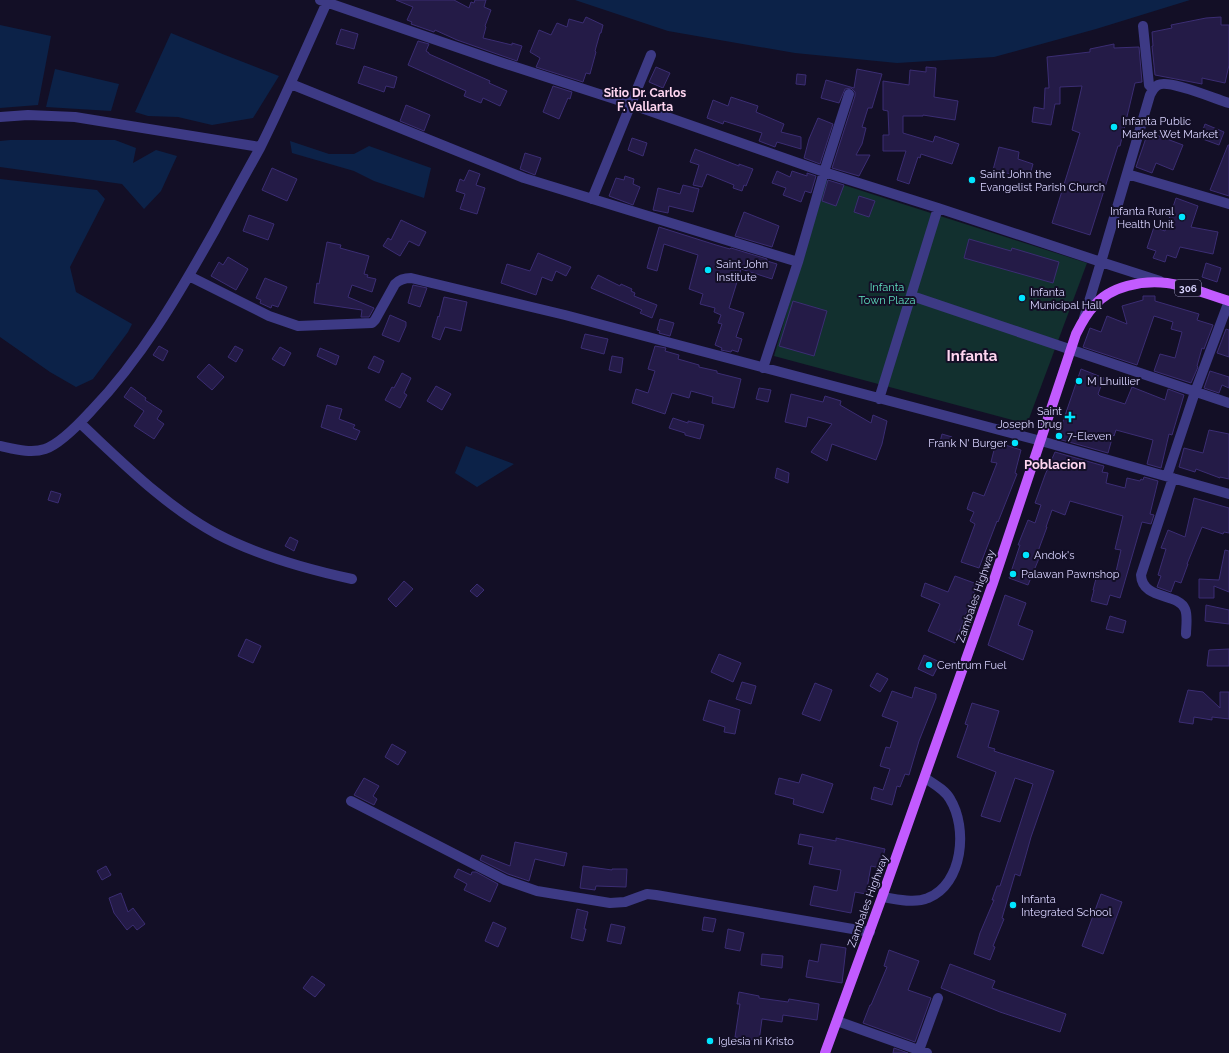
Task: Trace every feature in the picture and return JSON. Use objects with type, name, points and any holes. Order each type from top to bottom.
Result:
[{"type":"main road","name":"Zambales Highway","points":[[825,1053],[925,778],[993,583],[1071,350],[1084,319],[1094,304],[1105,296],[1117,290],[1146,283],[1166,283],[1229,301]]},
{"type":"street","points":[[0,446],[23,450],[44,450],[52,446],[80,423],[112,389],[130,367],[190,276],[260,148],[291,84],[323,1],[500,62],[630,104],[824,172],[1166,283]]},
{"type":"street","points":[[1143,26],[1149,85],[1153,89]]},
{"type":"street","points":[[592,199],[651,55]]},
{"type":"street","points":[[1084,319],[1153,89],[1158,85],[1166,83],[1229,103]]},
{"type":"street","points":[[291,84],[505,171],[798,262]]},
{"type":"street","points":[[763,368],[798,262],[824,172],[849,94]]},
{"type":"street","points":[[0,117],[28,115],[75,117],[260,148]]},
{"type":"street","points":[[1127,174],[1229,204]]},
{"type":"street","points":[[879,398],[912,296],[938,208]]},
{"type":"street","points":[[190,276],[269,316],[298,326],[372,323],[395,284],[399,280],[412,278],[565,315],[879,398],[1041,441],[1229,494]]},
{"type":"street","points":[[912,296],[1229,403]]},
{"type":"street","points":[[1186,634],[1185,607],[1144,587],[1141,581],[1141,575],[1195,392],[1229,301]]},
{"type":"street","points":[[80,423],[146,484],[192,519],[217,534],[285,562],[315,571],[352,579]]},
{"type":"street","points":[[882,897],[906,901],[927,899],[938,893],[946,883],[957,862],[961,836],[960,822],[956,809],[949,797],[940,788],[925,778]]},
{"type":"street","points":[[351,801],[505,880],[537,891],[610,903],[625,902],[647,894],[656,895],[870,932]]},
{"type":"street","points":[[837,1021],[922,1052],[938,998]]},
{"type":"green space","name":"Infanta Town Plaza","points":[[825,179],[1087,263],[1027,424],[774,356]]},
{"type":"water","points":[[575,0],[1190,0],[1096,29],[994,57],[897,63],[795,53],[668,31]]},
{"type":"water","points":[[0,25],[51,36],[38,105],[0,108]]},
{"type":"water","points":[[171,33],[279,76],[253,118],[212,125],[178,117],[148,116],[135,112]]},
{"type":"water","points":[[55,69],[119,84],[111,111],[46,107]]},
{"type":"water","points":[[115,140],[136,148],[133,163],[156,150],[177,156],[161,191],[144,209],[122,184],[0,167],[0,141]]},
{"type":"water","points":[[290,141],[329,154],[354,154],[369,146],[431,168],[424,198],[374,181],[354,171],[292,153]]},
{"type":"water","points":[[0,179],[97,190],[105,199],[70,267],[76,292],[132,324],[128,332],[93,379],[76,387],[50,372],[0,337]]},
{"type":"water","points":[[466,446],[514,464],[477,487],[455,473]]},
{"type":"building","points":[[396,0],[454,0],[469,8],[471,2],[474,3],[475,0],[486,0],[484,7],[491,10],[485,26],[483,38],[522,46],[517,61],[457,40],[435,30],[434,32],[411,24],[412,22],[407,20],[413,7]]},
{"type":"building","points":[[586,17],[603,25],[590,74],[586,73],[583,82],[536,67],[540,58],[530,52],[539,30],[551,35],[557,23],[567,27],[569,19],[583,23]]},
{"type":"building","points":[[1221,17],[1221,25],[1229,25],[1229,65],[1225,83],[1202,78],[1202,84],[1155,75],[1152,32],[1172,28],[1171,25],[1206,18]]},
{"type":"building","points":[[341,29],[358,34],[354,49],[336,44]]},
{"type":"building","points":[[418,41],[429,44],[426,51],[429,54],[490,81],[489,83],[507,91],[500,106],[483,98],[481,103],[464,96],[466,91],[408,65]]},
{"type":"building","points":[[1114,44],[1114,48],[1139,47],[1142,82],[1135,83],[1120,146],[1118,146],[1090,235],[1052,223],[1080,133],[1072,130],[1082,86],[1060,87],[1060,104],[1055,104],[1051,125],[1032,122],[1034,107],[1044,109],[1045,88],[1049,88],[1047,57],[1090,52],[1090,49]]},
{"type":"building","points":[[364,66],[397,77],[394,88],[386,86],[384,92],[358,83]]},
{"type":"building","points":[[656,67],[670,73],[663,88],[649,82]]},
{"type":"building","points":[[926,67],[936,68],[934,97],[958,101],[955,120],[923,115],[903,116],[903,133],[933,142],[935,136],[959,144],[952,164],[921,154],[920,158],[918,157],[909,184],[897,180],[906,151],[883,151],[883,135],[889,135],[888,111],[883,110],[883,81],[909,85],[910,70],[926,72]]},
{"type":"building","points":[[857,69],[882,74],[872,108],[868,108],[862,127],[866,128],[862,144],[856,155],[870,155],[859,176],[832,168],[855,92],[851,88],[845,89],[839,103],[821,98],[826,80],[854,88]]},
{"type":"building","points":[[797,74],[806,75],[805,85],[796,84]]},
{"type":"building","points":[[553,86],[572,92],[570,99],[568,98],[559,119],[543,112]]},
{"type":"building","points":[[731,97],[758,106],[756,112],[784,124],[781,132],[801,137],[801,149],[777,142],[775,147],[759,141],[762,133],[724,121],[723,124],[707,118],[713,100],[728,106]]},
{"type":"building","points":[[406,105],[430,115],[424,131],[400,121]]},
{"type":"building","points":[[818,118],[833,124],[820,164],[804,158],[809,139]]},
{"type":"building","points":[[1205,124],[1224,132],[1219,145],[1200,138]]},
{"type":"building","points":[[1148,132],[1183,145],[1173,170],[1156,163],[1152,173],[1136,167]]},
{"type":"building","points":[[632,138],[647,143],[643,156],[628,150]]},
{"type":"building","points":[[1229,145],[1229,196],[1210,190]]},
{"type":"building","points":[[999,147],[1019,152],[1018,159],[1033,164],[1029,178],[993,170]]},
{"type":"building","points":[[695,149],[739,166],[739,164],[753,169],[746,186],[744,185],[742,191],[733,188],[734,185],[707,174],[702,187],[693,185],[699,165],[690,162]]},
{"type":"building","points":[[525,153],[541,158],[535,175],[520,169]]},
{"type":"building","points":[[272,168],[297,179],[287,201],[262,190]]},
{"type":"building","points":[[469,170],[480,174],[476,185],[485,188],[477,214],[460,209],[465,194],[456,191],[460,179],[464,181]]},
{"type":"building","points":[[777,171],[790,177],[792,171],[807,176],[807,173],[816,176],[811,193],[805,191],[801,202],[783,195],[786,188],[772,183]]},
{"type":"building","points":[[625,176],[634,179],[633,184],[640,187],[633,205],[609,196],[616,178],[624,180]]},
{"type":"building","points":[[828,180],[844,185],[836,206],[822,201]]},
{"type":"building","points":[[683,185],[699,189],[693,212],[669,206],[668,213],[653,210],[658,188],[680,194]]},
{"type":"building","points":[[859,196],[875,201],[869,217],[854,212]]},
{"type":"building","points":[[1176,198],[1198,206],[1191,227],[1218,232],[1213,254],[1180,247],[1176,258],[1167,255],[1165,262],[1153,258],[1156,251],[1147,248],[1154,227],[1165,231]]},
{"type":"building","points":[[744,212],[779,226],[772,247],[735,236]]},
{"type":"building","points":[[249,215],[274,224],[268,240],[243,231]]},
{"type":"building","points":[[401,220],[426,232],[419,246],[409,241],[400,256],[383,246],[388,238],[391,240]]},
{"type":"building","points":[[659,227],[767,259],[767,261],[777,264],[772,279],[741,269],[729,308],[744,313],[736,337],[742,339],[738,352],[732,350],[731,352],[721,350],[722,348],[715,345],[722,324],[718,323],[721,315],[714,312],[715,308],[700,304],[703,294],[689,289],[698,255],[664,244],[657,271],[647,268]]},
{"type":"building","points":[[969,239],[1011,251],[1012,248],[1059,262],[1053,283],[964,258]]},
{"type":"building","points":[[327,242],[341,245],[340,248],[369,256],[364,274],[368,275],[367,277],[376,279],[372,292],[352,285],[348,297],[374,308],[369,317],[361,317],[362,310],[314,303],[317,283],[319,284]]},
{"type":"building","points":[[538,253],[571,267],[566,276],[556,271],[552,281],[542,277],[536,295],[501,283],[507,264],[530,271]]},
{"type":"building","points":[[228,257],[248,269],[236,290],[211,276],[219,262],[223,265]]},
{"type":"building","points":[[1206,263],[1221,268],[1217,282],[1202,277]]},
{"type":"building","points":[[598,275],[620,286],[621,284],[632,289],[631,291],[635,293],[634,296],[657,305],[652,318],[640,313],[642,310],[591,288]]},
{"type":"building","points":[[265,278],[287,287],[278,307],[272,305],[271,308],[260,303],[261,300],[256,298]]},
{"type":"building","points":[[413,285],[427,288],[420,307],[408,303]]},
{"type":"building","points":[[1143,296],[1155,296],[1155,301],[1199,314],[1197,320],[1213,325],[1204,349],[1202,348],[1198,367],[1191,383],[1154,371],[1160,354],[1175,358],[1182,332],[1171,329],[1173,322],[1154,316],[1137,365],[1083,347],[1090,328],[1101,332],[1107,316],[1127,324],[1122,306],[1143,300]]},
{"type":"building","points":[[444,297],[467,302],[461,331],[445,327],[440,340],[432,337]]},
{"type":"building","points":[[793,301],[827,311],[814,356],[779,346]]},
{"type":"building","points":[[390,315],[406,322],[406,326],[399,342],[382,335]]},
{"type":"building","points":[[660,319],[674,323],[670,336],[659,333],[660,331],[657,330]]},
{"type":"building","points":[[1226,329],[1229,330],[1229,357],[1217,353]]},
{"type":"building","points":[[585,334],[608,339],[604,354],[581,348]]},
{"type":"building","points":[[159,346],[168,351],[163,361],[153,355]]},
{"type":"building","points":[[235,346],[243,350],[236,362],[228,357]]},
{"type":"building","points":[[655,346],[666,348],[665,351],[679,355],[678,359],[699,365],[699,367],[717,371],[717,373],[741,379],[734,408],[712,403],[713,397],[691,391],[689,398],[672,393],[665,414],[632,403],[636,389],[648,393],[655,371],[648,369]]},
{"type":"building","points":[[280,347],[291,353],[284,366],[272,359]]},
{"type":"building","points":[[320,348],[339,356],[336,365],[317,356]]},
{"type":"building","points":[[374,356],[384,361],[379,373],[368,368]]},
{"type":"building","points":[[612,356],[623,358],[621,373],[609,370]]},
{"type":"building","points":[[209,364],[224,377],[212,390],[197,377]]},
{"type":"building","points":[[1081,369],[1104,378],[1098,394],[1100,396],[1125,404],[1132,387],[1165,400],[1168,389],[1184,395],[1172,435],[1169,434],[1161,468],[1147,464],[1153,440],[1116,430],[1108,453],[1055,438],[1059,426],[1061,427]]},
{"type":"building","points":[[1210,371],[1229,377],[1229,388],[1222,385],[1219,393],[1204,388]]},
{"type":"building","points":[[402,373],[411,378],[404,393],[407,395],[400,408],[385,400],[392,387],[394,388]]},
{"type":"building","points":[[436,386],[451,394],[442,410],[427,401]]},
{"type":"building","points":[[131,387],[146,398],[145,400],[162,411],[157,419],[164,424],[154,439],[134,426],[144,411],[124,397]]},
{"type":"building","points":[[759,388],[771,390],[768,402],[756,399]]},
{"type":"building","points":[[791,394],[823,402],[825,396],[841,401],[840,405],[871,423],[873,415],[887,421],[882,444],[876,460],[832,444],[827,461],[811,452],[832,424],[808,417],[806,427],[785,422]]},
{"type":"building","points":[[327,405],[342,409],[339,419],[355,425],[353,428],[360,431],[356,440],[321,427]]},
{"type":"building","points":[[673,418],[688,423],[688,421],[704,425],[700,439],[685,435],[685,433],[669,428]]},
{"type":"building","points":[[1209,430],[1229,434],[1229,479],[1220,478],[1196,469],[1195,472],[1179,467],[1184,448],[1203,453]]},
{"type":"building","points":[[942,434],[952,437],[950,445],[940,442]]},
{"type":"building","points":[[996,442],[1021,450],[1015,473],[1017,474],[979,568],[961,562],[975,524],[970,521],[974,512],[967,509],[973,492],[984,496],[997,463],[991,462]]},
{"type":"building","points":[[1055,452],[1104,466],[1102,472],[1108,473],[1106,483],[1125,488],[1127,478],[1140,481],[1141,479],[1143,480],[1144,477],[1158,481],[1150,514],[1154,515],[1151,524],[1142,522],[1120,598],[1110,595],[1107,605],[1091,601],[1098,571],[1115,576],[1121,550],[1115,549],[1123,516],[1070,501],[1065,515],[1052,510],[1037,554],[1040,556],[1028,585],[1009,578],[1020,545],[1018,545],[1028,520],[1035,523],[1041,505],[1035,503]]},
{"type":"building","points":[[777,468],[789,473],[788,483],[775,478]]},
{"type":"building","points":[[51,491],[61,494],[58,503],[48,500]]},
{"type":"building","points":[[1194,498],[1229,508],[1229,533],[1224,532],[1223,534],[1202,527],[1181,583],[1175,581],[1171,592],[1157,587],[1161,576],[1158,575],[1166,549],[1161,548],[1168,530],[1185,537]]},
{"type":"building","points":[[290,537],[298,541],[294,551],[285,546]]},
{"type":"building","points":[[1225,550],[1229,551],[1229,592],[1214,586],[1214,598],[1199,598],[1199,579],[1219,580]]},
{"type":"building","points":[[955,576],[977,584],[955,643],[928,631],[940,604],[921,596],[925,583],[948,592]]},
{"type":"building","points":[[404,581],[413,589],[396,607],[388,599]]},
{"type":"building","points":[[477,584],[484,590],[477,597],[470,591]]},
{"type":"building","points":[[1005,595],[1026,603],[1018,625],[1033,631],[1023,660],[988,645]]},
{"type":"building","points":[[1206,605],[1229,610],[1229,624],[1205,621]]},
{"type":"building","points":[[1110,616],[1126,621],[1123,633],[1106,629]]},
{"type":"building","points":[[246,639],[261,646],[253,663],[238,656]]},
{"type":"building","points":[[1229,649],[1229,666],[1207,666],[1209,650]]},
{"type":"building","points":[[719,654],[741,663],[733,682],[711,672]]},
{"type":"building","name":"Centrum Fuel","points":[[924,655],[940,662],[933,676],[918,669]]},
{"type":"building","points":[[877,673],[888,679],[880,692],[870,686]]},
{"type":"building","points":[[742,682],[756,686],[751,704],[736,699]]},
{"type":"building","points":[[815,683],[832,690],[820,721],[802,714]]},
{"type":"building","points":[[915,687],[936,694],[936,698],[919,741],[909,775],[905,774],[900,787],[897,786],[892,805],[871,799],[874,787],[883,790],[890,769],[880,766],[886,747],[890,748],[898,722],[882,716],[892,691],[912,698]]},
{"type":"building","points":[[1188,690],[1203,692],[1220,708],[1220,692],[1229,692],[1229,719],[1212,717],[1212,720],[1194,717],[1193,724],[1179,722]]},
{"type":"building","points":[[709,700],[740,710],[735,734],[724,732],[725,727],[703,720]]},
{"type":"building","points":[[972,703],[999,711],[988,747],[995,749],[994,751],[1054,771],[1031,837],[1020,876],[1015,874],[1002,918],[1004,919],[993,946],[995,947],[990,960],[974,954],[980,933],[994,900],[992,900],[997,886],[1000,886],[1033,784],[1015,778],[1000,822],[981,816],[996,772],[957,757],[968,725],[965,724]]},
{"type":"building","points":[[392,744],[406,752],[398,765],[385,757]]},
{"type":"building","points":[[802,774],[833,784],[823,813],[793,804],[794,799],[775,794],[779,778],[799,783]]},
{"type":"building","points":[[364,778],[379,786],[373,796],[377,799],[374,805],[354,795]]},
{"type":"building","points":[[800,834],[836,841],[836,838],[885,849],[880,868],[871,866],[866,894],[855,892],[851,913],[810,905],[814,886],[837,891],[841,870],[809,864],[813,847],[798,844]]},
{"type":"building","points":[[515,842],[567,853],[564,866],[535,859],[529,881],[508,874],[480,860],[482,855],[510,866]]},
{"type":"building","points":[[106,866],[111,875],[102,880],[97,871]]},
{"type":"building","points":[[583,866],[612,870],[627,869],[626,887],[596,886],[595,890],[580,888]]},
{"type":"building","points":[[458,869],[471,875],[472,872],[476,872],[498,884],[490,902],[464,890],[467,884],[454,877]]},
{"type":"building","points":[[121,893],[128,912],[133,908],[145,924],[137,930],[133,925],[127,930],[114,913],[109,898]]},
{"type":"building","points":[[1101,894],[1122,902],[1103,954],[1082,946]]},
{"type":"building","points":[[577,909],[588,912],[583,941],[571,938]]},
{"type":"building","points":[[704,917],[716,919],[713,932],[702,930]]},
{"type":"building","points":[[493,922],[506,928],[498,947],[485,941]]},
{"type":"building","points":[[611,924],[625,927],[621,944],[607,941]]},
{"type":"building","points":[[728,929],[744,933],[740,951],[725,948]]},
{"type":"building","points":[[821,944],[846,948],[842,983],[806,977],[809,960],[818,962]]},
{"type":"building","points":[[889,950],[919,961],[908,990],[931,998],[915,1042],[863,1023],[887,967],[884,966]]},
{"type":"building","points":[[762,954],[783,956],[782,968],[761,965]]},
{"type":"building","points":[[950,964],[995,981],[992,988],[1066,1014],[1060,1032],[1000,1012],[941,988]]},
{"type":"building","points":[[312,976],[325,985],[315,997],[303,988]]},
{"type":"building","points":[[739,992],[759,996],[759,998],[788,1002],[789,999],[819,1004],[817,1020],[783,1015],[782,1022],[762,1019],[759,1041],[735,1037],[740,1004],[737,1004]]},
{"type":"building","points":[[894,1048],[908,1053],[893,1053]]},
{"type":"place","name":"Infanta Public Market Wet Market","points":[[1114,127]]},
{"type":"place","name":"Saint John the Evangelist Parish Church","points":[[972,180]]},
{"type":"place","name":"Infanta Rural Health Unit","points":[[1182,217]]},
{"type":"place","name":"Saint John Institute","points":[[708,270]]},
{"type":"place","name":"Infanta Municipal Hall","points":[[1022,298]]},
{"type":"place","name":"M Lhuillier","points":[[1079,381]]},
{"type":"place","name":"Saint Joseph Drug","points":[[1070,417]]},
{"type":"place","name":"7-Eleven","points":[[1059,436]]},
{"type":"place","name":"Frank N' Burger","points":[[1015,443]]},
{"type":"place","name":"Andok's","points":[[1026,555]]},
{"type":"place","name":"Palawan Pawnshop","points":[[1013,574]]},
{"type":"place","name":"Centrum Fuel","points":[[929,665]]},
{"type":"place","name":"Infanta Integrated School","points":[[1013,905]]},
{"type":"place","name":"Iglesia ni Kristo","points":[[710,1041]]},
{"type":"district","name":"Sitio Dr. Carlos F. Vallarta","points":[[645,100]]},
{"type":"district","name":"Infanta","points":[[972,356]]},
{"type":"district","name":"Poblacion","points":[[1055,464]]}]
